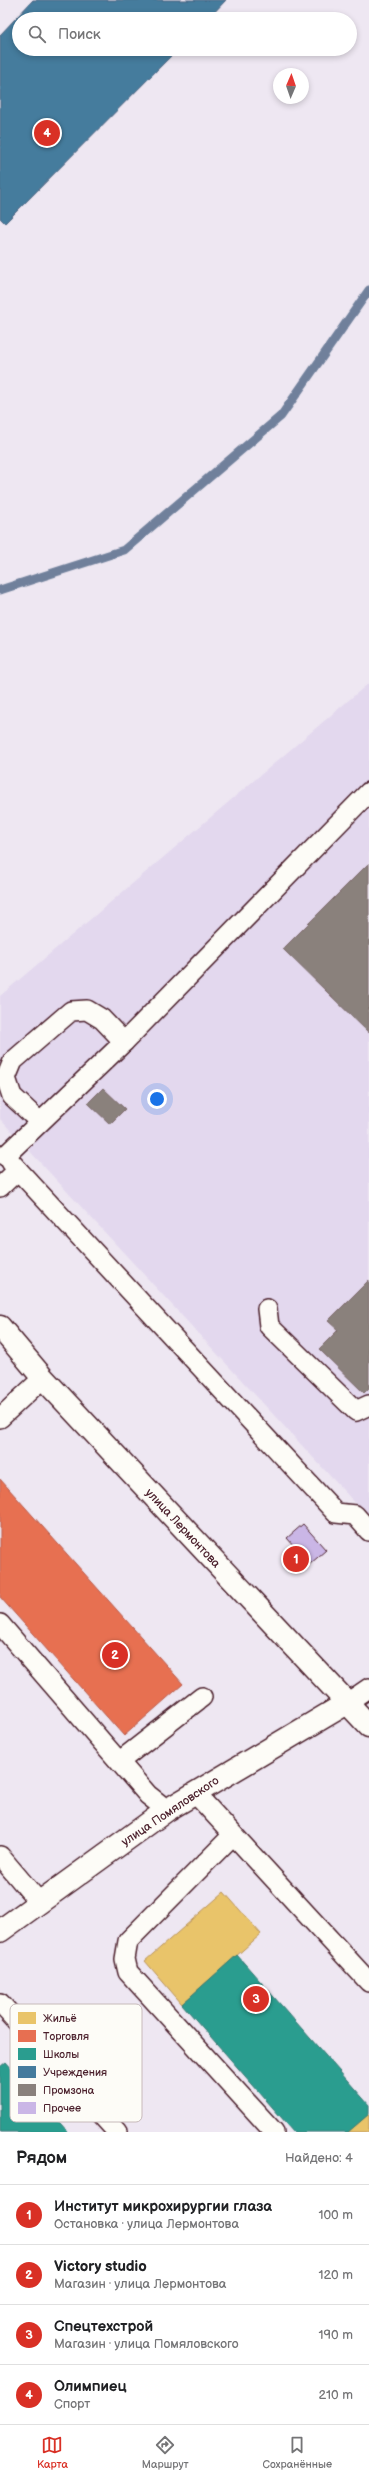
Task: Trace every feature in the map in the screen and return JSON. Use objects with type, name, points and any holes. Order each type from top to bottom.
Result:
[{"type":"main road","name":"улица Лермонтова","points":[[0,1327],[44,1378],[369,1726]]},
{"type":"main road","name":"улица Помяловского","points":[[0,1931],[167,1810],[347,1703]]},
{"type":"lane","points":[[369,792],[124,1042],[40,1122],[3,1153],[336,1513],[355,1515],[369,1531]]},
{"type":"lane","points":[[40,1122],[12,1096],[6,1078],[13,1061],[71,1011],[87,1010],[102,1019],[124,1042]]},
{"type":"lane","points":[[0,1187],[18,1170]]},
{"type":"lane","points":[[267,1308],[269,1326],[356,1411],[369,1406]]},
{"type":"lane","points":[[0,1418],[44,1378]]},
{"type":"lane","points":[[0,1624],[148,1795],[167,1810]]},
{"type":"lane","points":[[347,1703],[369,1688]]},
{"type":"lane","points":[[120,1761],[202,1697]]},
{"type":"lane","points":[[195,1793],[369,1982]]},
{"type":"lane","points":[[233,1835],[128,1942],[125,1959],[128,1972],[274,2132]]},
{"type":"lane","points":[[0,1856],[39,1902]]},
{"type":"lane","points":[[0,2003],[10,2014]]},
{"type":"lane","points":[[108,2122],[117,2132]]},
{"type":"shaded area","points":[[369,683],[369,1518],[0,1119],[0,996]]},
{"type":"building: Жильё","points":[[224,1892],[261,1934],[182,2004],[145,1961]]},
{"type":"building: Жильё","points":[[369,2114],[369,2132],[348,2132]]},
{"type":"building: Торговля","points":[[0,1479],[183,1684],[124,1736],[0,1597]]},
{"type":"building: Школы","points":[[237,1955],[369,2105],[369,2114],[348,2132],[294,2132],[182,2004]]},
{"type":"building: Школы","points":[[6,2062],[10,2067],[10,2122],[59,2122],[68,2132],[0,2132],[0,2067]]},
{"type":"building: Учреждения","points":[[33,0],[226,0],[215,12],[22,12]]},
{"type":"building: Учреждения","points":[[12,22],[12,56],[171,56],[5,223],[0,218],[0,35]]},
{"type":"building: Промзона","points":[[369,863],[369,1033],[283,949]]},
{"type":"building: Промзона","points":[[103,1088],[125,1109],[110,1124],[88,1103]]},
{"type":"building: Промзона","points":[[369,1280],[369,1388],[364,1393],[319,1349],[338,1330],[328,1321]]},
{"type":"building: Прочее","points":[[303,1524],[326,1550],[310,1564],[287,1538]]},
{"type":"waterway","points":[[0,590],[124,550],[281,416],[369,290]]},
{"type":"place","name":"Олимпиец","points":[[47,133]]},
{"type":"place","name":"Институт микрохирургии глаза","points":[[296,1559]]},
{"type":"place","name":"Victory studio","points":[[115,1655]]},
{"type":"place","name":"Спецтехстрой","points":[[256,1999]]}]
